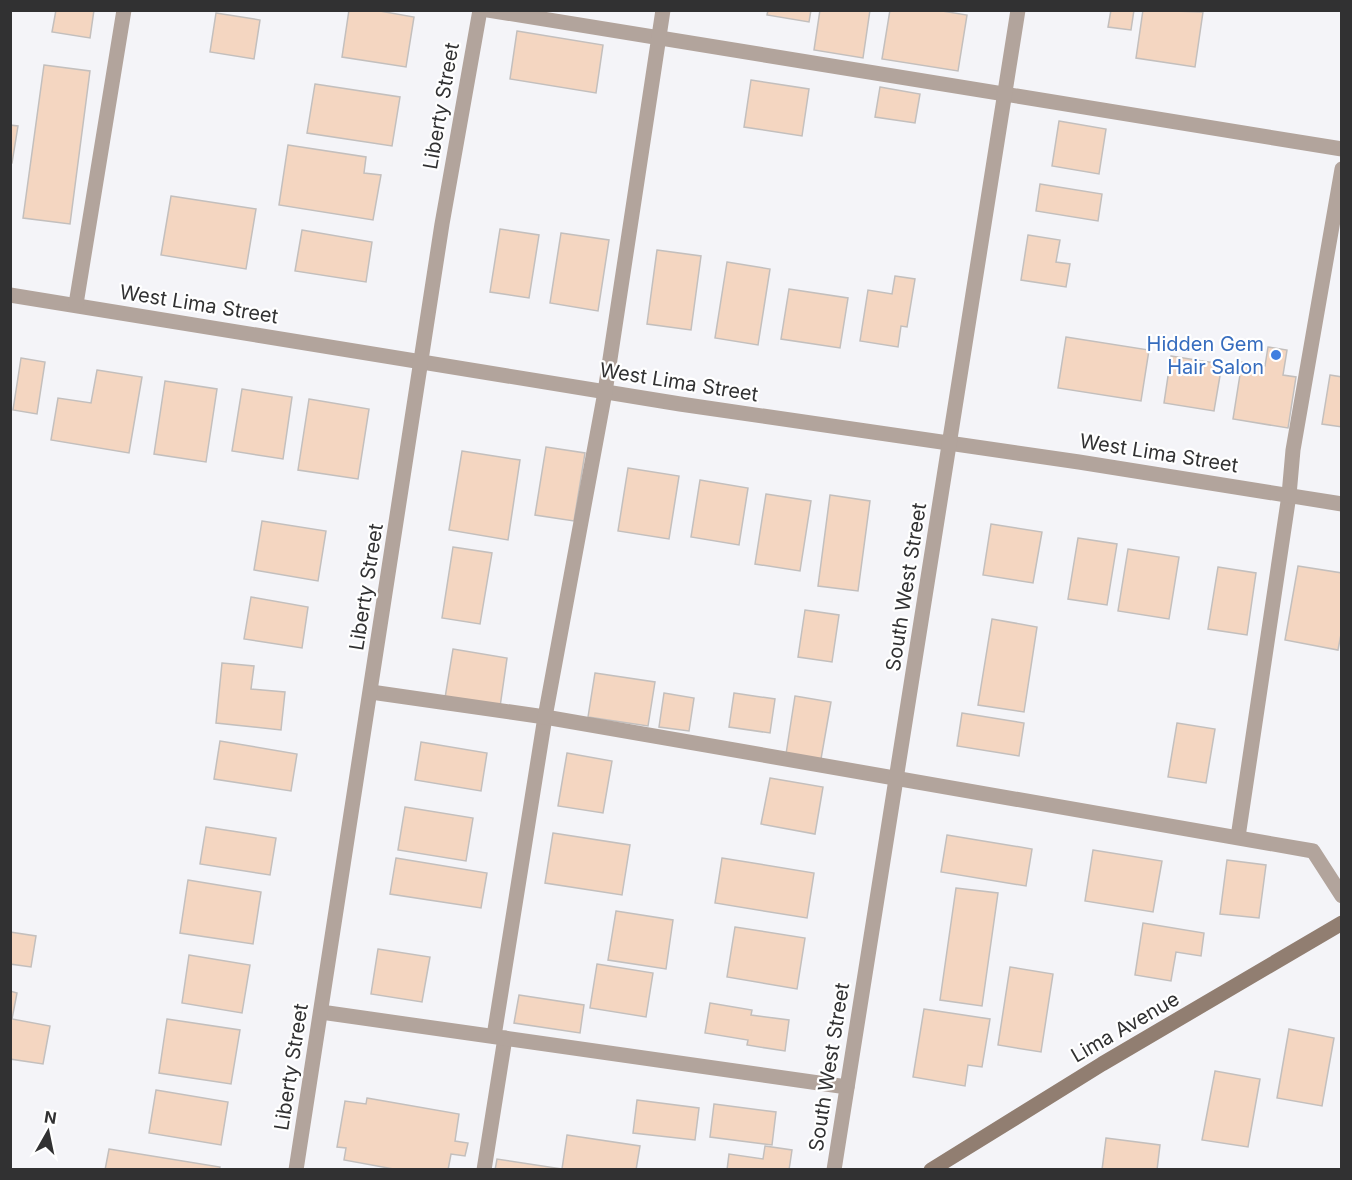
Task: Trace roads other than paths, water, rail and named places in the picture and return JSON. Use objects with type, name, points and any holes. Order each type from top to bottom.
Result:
[{"type":"main road","name":"Lima Avenue","points":[[931,1170],[1102,1064],[1341,923]]},
{"type":"street","points":[[76,304],[124,10]]},
{"type":"street","name":"Liberty Street","points":[[296,1170],[442,224],[480,10]]},
{"type":"street","points":[[488,10],[1005,92],[1341,149]]},
{"type":"street","points":[[484,1170],[499,1037],[545,717],[605,392],[663,10]]},
{"type":"street","name":"South West Street","points":[[834,1170],[1018,10]]},
{"type":"street","points":[[1238,837],[1289,495],[1293,450],[1341,169]]},
{"type":"street","name":"West Lima Street","points":[[10,295],[605,392],[1341,504]]},
{"type":"street","points":[[370,692],[545,717],[1313,851],[1341,896]]},
{"type":"street","points":[[321,1012],[848,1087]]},
{"type":"place","name":"Hidden Gem Hair Salon","points":[[1276,355]]}]
